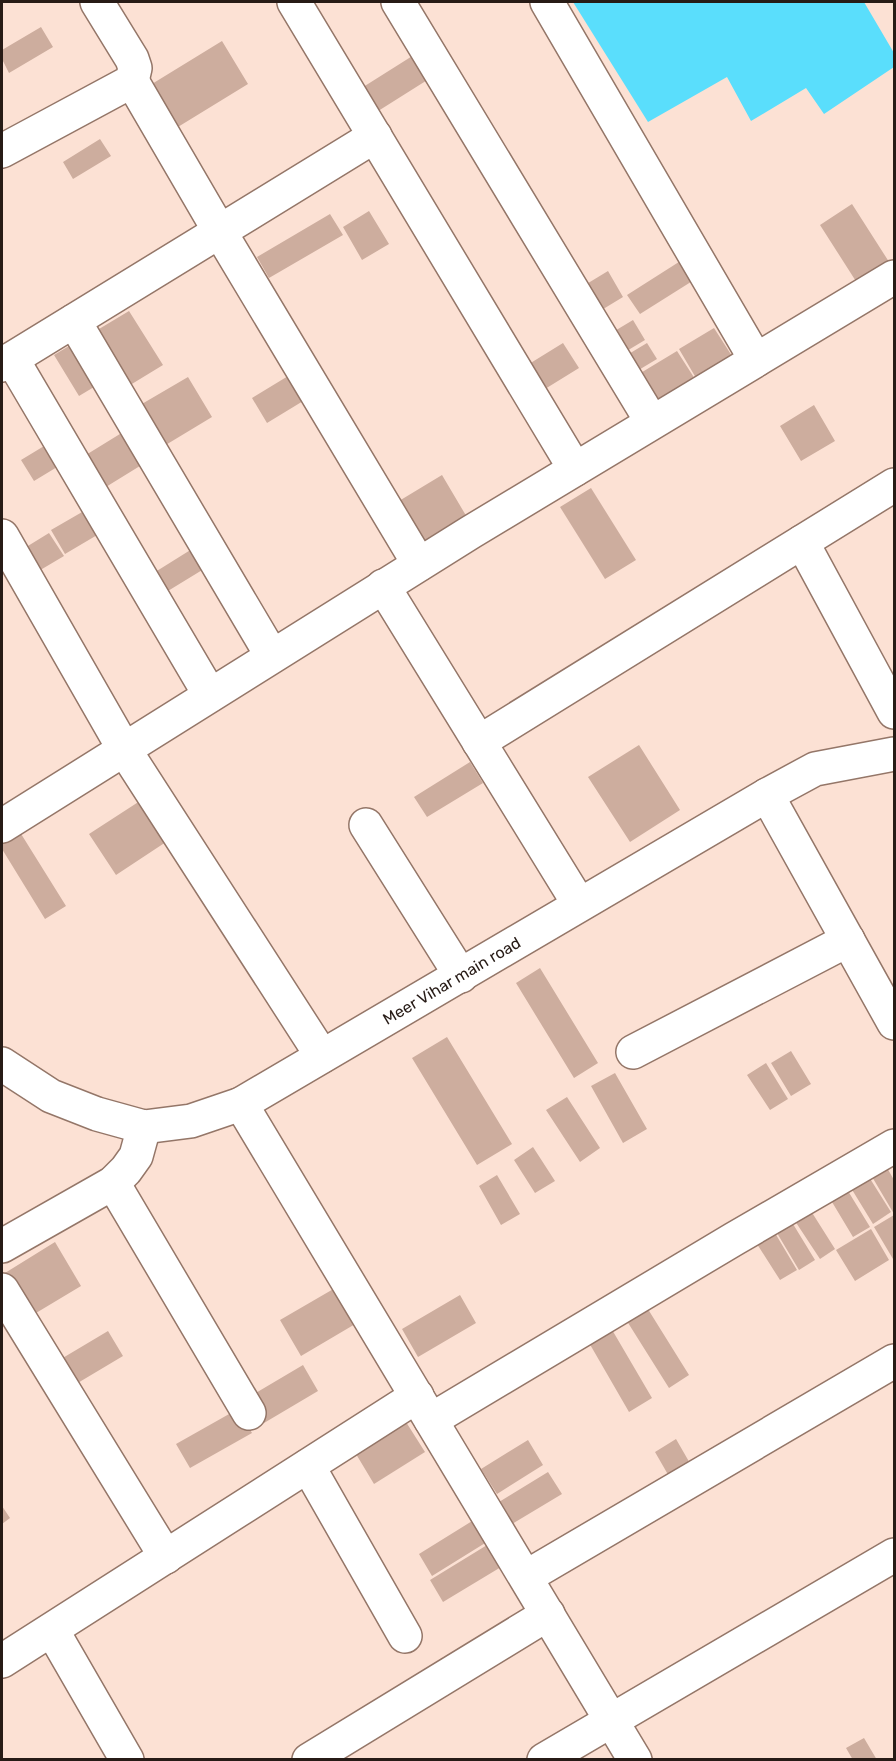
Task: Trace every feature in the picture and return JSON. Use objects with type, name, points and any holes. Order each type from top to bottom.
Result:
[{"type":"street","points":[[97,2],[132,59],[135,68],[132,81],[419,564]]},
{"type":"street","points":[[294,2],[574,469]]},
{"type":"street","points":[[398,2],[652,423]]},
{"type":"street","points":[[547,2],[756,360]]},
{"type":"street","points":[[2,151],[132,81]]},
{"type":"street","points":[[210,695],[7,362],[375,136]]},
{"type":"street","points":[[2,826],[383,586],[894,277]]},
{"type":"street","points":[[74,321],[272,656]]},
{"type":"street","points":[[479,742],[894,485]]},
{"type":"street","points":[[2,536],[124,749],[322,1056]]},
{"type":"street","points":[[802,542],[894,712]]},
{"type":"street","points":[[383,586],[579,904]]},
{"type":"street","name":"Meer Vihar main road","points":[[5,1071],[51,1096],[97,1114],[144,1126],[191,1121],[241,1104],[767,795],[815,770],[894,754]]},
{"type":"street","points":[[767,795],[894,1023]]},
{"type":"street","points":[[366,825],[461,976]]},
{"type":"street","points":[[633,1052],[848,940]]},
{"type":"street","points":[[241,1104],[635,1760]]},
{"type":"street","points":[[2,1246],[113,1183],[136,1156],[144,1126]]},
{"type":"street","points":[[5,1650],[52,1630],[308,1466],[424,1408],[714,1251],[894,1146]]},
{"type":"street","points":[[113,1183],[249,1413]]},
{"type":"street","points":[[2,1290],[166,1557]]},
{"type":"street","points":[[526,1577],[894,1361]]},
{"type":"street","points":[[308,1466],[405,1636]]},
{"type":"street","points":[[544,1760],[894,1555]]},
{"type":"street","points":[[309,1760],[548,1614]]},
{"type":"street","points":[[52,1630],[127,1760]]},
{"type":"water","points":[[573,2],[864,2],[894,53],[894,67],[824,114],[806,88],[751,121],[727,77],[648,122]]},
{"type":"building","points":[[41,27],[53,47],[9,73],[2,59],[2,50]]},
{"type":"building","points":[[222,41],[248,84],[173,130],[147,87]]},
{"type":"building","points":[[425,48],[440,72],[375,113],[360,89]]},
{"type":"building","points":[[100,139],[111,156],[73,179],[63,162]]},
{"type":"building","points":[[852,204],[891,265],[859,286],[820,225]]},
{"type":"building","points":[[369,211],[389,244],[362,260],[343,227]]},
{"type":"building","points":[[330,214],[343,235],[269,278],[257,257]]},
{"type":"building","points":[[682,260],[694,280],[640,314],[627,295]]},
{"type":"building","points":[[608,271],[623,297],[595,314],[580,288]]},
{"type":"building","points":[[129,311],[163,365],[122,390],[89,335]]},
{"type":"building","points":[[633,320],[645,340],[620,355],[608,335]]},
{"type":"building","points":[[714,328],[732,356],[696,378],[679,349]]},
{"type":"building","points":[[79,340],[104,381],[79,396],[54,355]]},
{"type":"building","points":[[563,343],[579,368],[545,389],[529,364]]},
{"type":"building","points":[[647,343],[657,359],[632,374],[622,358]]},
{"type":"building","points":[[677,351],[695,379],[652,406],[634,377]]},
{"type":"building","points":[[298,370],[313,395],[267,423],[252,398]]},
{"type":"building","points":[[188,377],[212,417],[159,449],[135,408]]},
{"type":"building","points":[[814,405],[835,441],[801,461],[780,426]]},
{"type":"building","points":[[128,429],[148,461],[101,490],[81,458]]},
{"type":"building","points":[[54,440],[67,461],[34,481],[21,460]]},
{"type":"building","points":[[442,475],[471,524],[429,550],[399,501]]},
{"type":"building","points":[[591,488],[636,560],[605,579],[560,507]]},
{"type":"building","points":[[96,504],[109,528],[65,554],[51,530]]},
{"type":"building","points":[[49,533],[64,556],[37,572],[23,549]]},
{"type":"building","points":[[200,544],[212,564],[163,594],[152,574]]},
{"type":"building","points":[[639,745],[680,810],[630,842],[588,777]]},
{"type":"building","points":[[470,762],[483,783],[427,817],[414,797]]},
{"type":"building","points":[[143,799],[169,840],[116,875],[89,834]]},
{"type":"building","points":[[18,829],[66,906],[45,919],[2,849],[2,840]]},
{"type":"building","points":[[540,968],[598,1063],[574,1078],[516,983]]},
{"type":"building","points":[[447,1037],[512,1144],[477,1165],[412,1058]]},
{"type":"building","points":[[791,1051],[811,1084],[791,1096],[771,1063]]},
{"type":"building","points":[[766,1063],[788,1099],[770,1110],[747,1075]]},
{"type":"building","points":[[615,1073],[647,1129],[623,1143],[591,1086]]},
{"type":"building","points":[[567,1097],[600,1148],[580,1162],[546,1110]]},
{"type":"building","points":[[533,1147],[555,1181],[535,1193],[514,1160]]},
{"type":"building","points":[[886,1166],[894,1180],[894,1214],[871,1175]]},
{"type":"building","points":[[497,1175],[520,1214],[501,1225],[479,1186]]},
{"type":"building","points":[[869,1177],[891,1212],[873,1224],[851,1188]]},
{"type":"building","points":[[848,1191],[870,1227],[853,1237],[832,1202]]},
{"type":"building","points":[[811,1211],[835,1249],[820,1259],[795,1221]]},
{"type":"building","points":[[894,1215],[894,1258],[893,1259],[874,1227]]},
{"type":"building","points":[[793,1224],[815,1260],[799,1270],[777,1233]]},
{"type":"building","points":[[871,1229],[889,1260],[855,1281],[836,1250]]},
{"type":"building","points":[[775,1233],[797,1270],[780,1280],[757,1244]]},
{"type":"building","points":[[55,1242],[81,1286],[31,1316],[5,1273]]},
{"type":"building","points":[[342,1284],[362,1320],[301,1356],[280,1320]]},
{"type":"building","points":[[460,1295],[476,1323],[418,1357],[402,1329]]},
{"type":"building","points":[[646,1306],[689,1375],[669,1388],[625,1318]]},
{"type":"building","points":[[611,1328],[652,1398],[629,1412],[588,1341]]},
{"type":"building","points":[[108,1331],[123,1356],[71,1387],[56,1362]]},
{"type":"building","points":[[303,1365],[318,1391],[264,1423],[249,1397]]},
{"type":"building","points":[[238,1409],[252,1433],[190,1468],[176,1444]]},
{"type":"building","points":[[406,1422],[425,1452],[374,1484],[356,1454]]},
{"type":"building","points":[[676,1439],[695,1472],[674,1485],[655,1452]]},
{"type":"building","points":[[528,1440],[543,1465],[497,1494],[481,1469]]},
{"type":"building","points":[[548,1472],[562,1494],[512,1524],[499,1502]]},
{"type":"building","points":[[2,1506],[10,1518],[2,1524]]},
{"type":"building","points":[[477,1518],[490,1540],[432,1576],[419,1554]]},
{"type":"building","points":[[492,1542],[506,1564],[443,1602],[430,1580]]},
{"type":"building","points":[[864,1738],[877,1760],[853,1760],[846,1748]]}]
